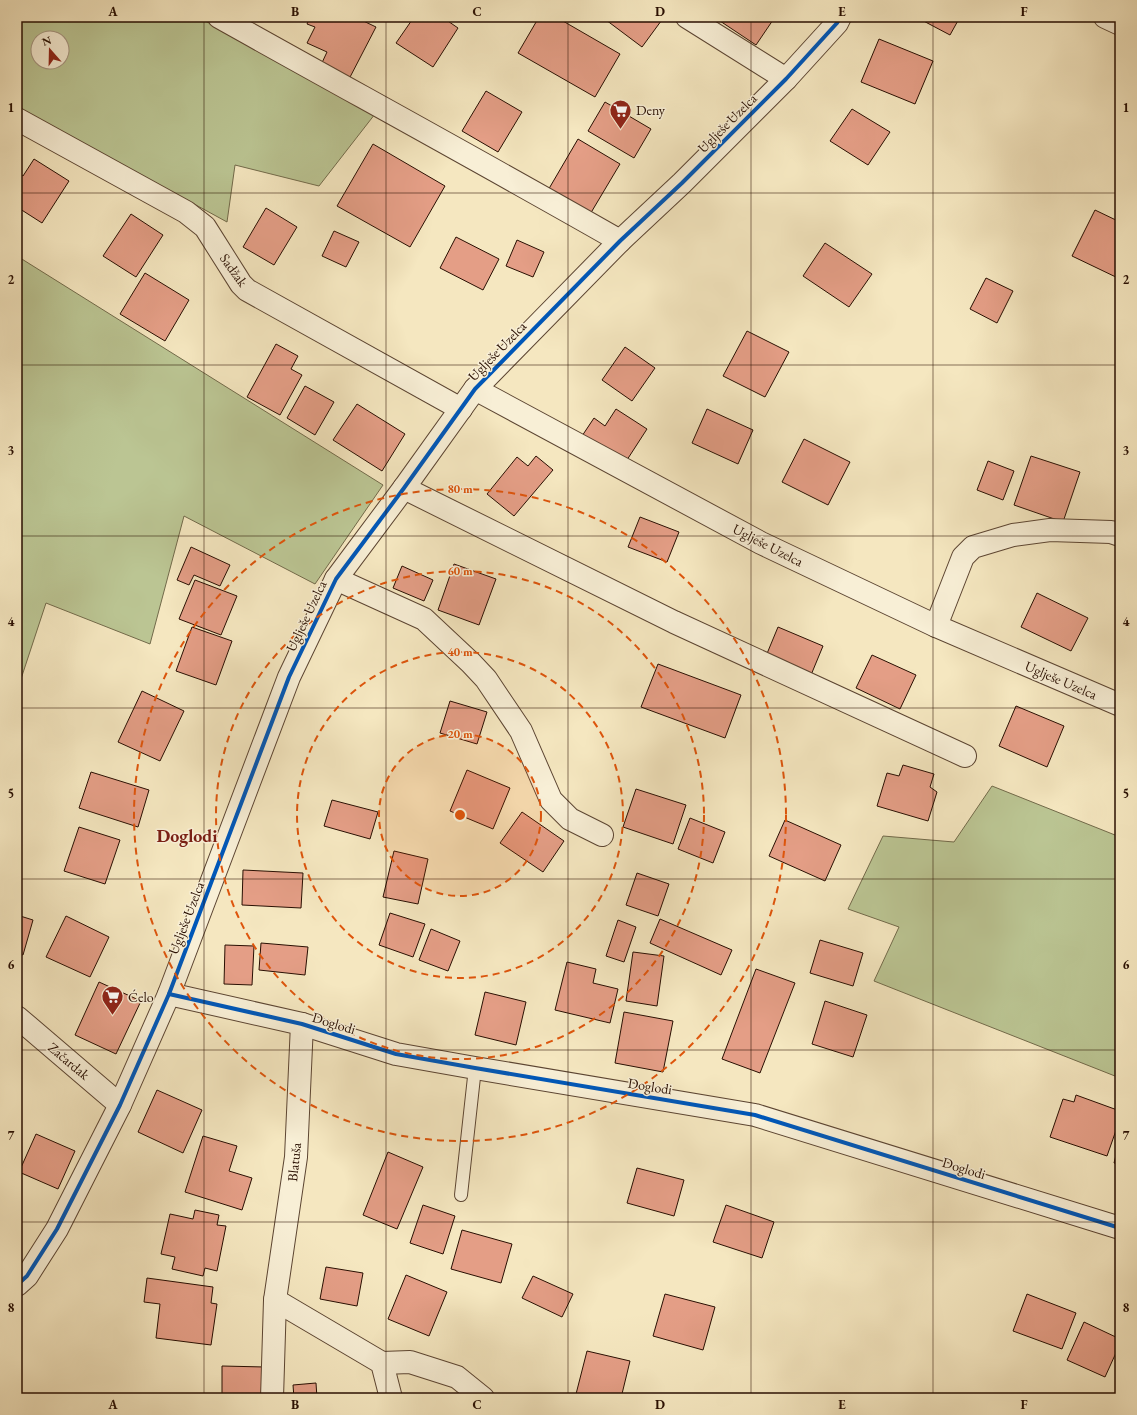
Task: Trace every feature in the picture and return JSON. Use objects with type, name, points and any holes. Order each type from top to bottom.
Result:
[{"type":"street","points":[[219,17],[620,241]]},
{"type":"street","points":[[688,17],[786,79]]},
{"type":"street","name":"Uglješe Uzelca","points":[[17,1285],[27,1276],[57,1229],[120,1104],[169,994],[289,678],[336,579],[475,389],[620,241],[682,183],[786,79],[837,23],[840,17]]},
{"type":"street","points":[[1106,17],[1120,24]]},
{"type":"street","name":"Sadžak","points":[[17,119],[186,212],[205,227],[241,284],[247,290],[461,409]]},
{"type":"street","name":"Uglješe Uzelca","points":[[475,389],[761,543],[936,626],[1120,705]]},
{"type":"street","points":[[404,488],[674,622],[965,756]]},
{"type":"street","points":[[936,626],[963,557],[973,547],[1014,535],[1050,530],[1111,532],[1120,535]]},
{"type":"street","points":[[336,579],[424,619],[471,663],[486,679],[520,732],[552,800],[570,819],[602,835]]},
{"type":"street","name":"Doglodi","points":[[169,994],[302,1024],[396,1054],[755,1115],[1120,1228]]},
{"type":"street","name":"Začardak","points":[[17,1017],[120,1104]]},
{"type":"street","name":"Blatuša","points":[[272,1398],[275,1300],[296,1157],[302,1024]]},
{"type":"street","points":[[275,1300],[382,1363],[410,1362],[457,1377],[483,1398]]},
{"type":"street","points":[[382,1363],[391,1398]]},
{"type":"lane","points":[[461,1195],[475,1068]]},
{"type":"green space","points":[[17,17],[198,17],[375,114],[319,186],[235,165],[227,222],[17,107]]},
{"type":"green space","points":[[17,256],[383,485],[315,584],[184,516],[150,644],[46,603],[17,691]]},
{"type":"green space","points":[[992,786],[1120,837],[1120,925],[1116,931],[1120,933],[1120,1078],[874,981],[899,927],[848,909],[883,836],[954,842]]},
{"type":"building","points":[[310,17],[355,17],[376,27],[348,81],[320,67],[327,52],[307,43],[315,27],[307,24]]},
{"type":"building","points":[[414,17],[442,17],[458,28],[433,67],[396,43]]},
{"type":"building","points":[[539,17],[556,17],[620,54],[595,97],[518,53]]},
{"type":"building","points":[[602,17],[664,17],[642,47]]},
{"type":"building","points":[[714,17],[775,17],[756,45]]},
{"type":"building","points":[[916,17],[960,17],[950,35]]},
{"type":"building","points":[[879,39],[933,61],[915,104],[861,82]]},
{"type":"building","points":[[486,91],[522,112],[498,152],[462,131]]},
{"type":"building","points":[[605,102],[651,129],[634,158],[588,131]]},
{"type":"building","points":[[852,109],[890,132],[868,165],[830,141]]},
{"type":"building","points":[[578,139],[620,164],[589,216],[547,192]]},
{"type":"building","points":[[373,144],[445,186],[410,247],[337,206]]},
{"type":"building","points":[[34,159],[69,181],[42,223],[17,207],[17,172],[23,176]]},
{"type":"building","points":[[266,208],[297,227],[274,265],[243,247]]},
{"type":"building","points":[[1095,210],[1120,222],[1120,279],[1072,256]]},
{"type":"building","points":[[131,214],[163,235],[136,277],[103,256]]},
{"type":"building","points":[[334,231],[359,242],[346,267],[322,256]]},
{"type":"building","points":[[456,237],[499,259],[483,290],[440,268]]},
{"type":"building","points":[[517,240],[544,252],[533,277],[506,266]]},
{"type":"building","points":[[825,243],[872,274],[849,307],[803,276]]},
{"type":"building","points":[[145,273],[189,300],[165,341],[120,314]]},
{"type":"building","points":[[986,278],[1013,291],[997,323],[970,309]]},
{"type":"building","points":[[747,331],[789,352],[765,397],[723,376]]},
{"type":"building","points":[[276,344],[298,356],[291,369],[302,375],[280,415],[247,397]]},
{"type":"building","points":[[625,347],[655,368],[632,401],[602,380]]},
{"type":"building","points":[[305,386],[334,402],[315,435],[287,418]]},
{"type":"building","points":[[357,404],[405,434],[382,471],[333,440]]},
{"type":"building","points":[[616,409],[647,429],[625,463],[582,436],[594,418],[605,426]]},
{"type":"building","points":[[707,409],[753,430],[738,464],[692,443]]},
{"type":"building","points":[[804,439],[850,462],[828,505],[782,482]]},
{"type":"building","points":[[536,456],[553,470],[514,516],[487,494],[517,457],[528,466]]},
{"type":"building","points":[[1031,456],[1080,472],[1063,522],[1014,505]]},
{"type":"building","points":[[988,461],[1014,471],[1003,500],[977,490]]},
{"type":"building","points":[[640,517],[679,532],[667,562],[628,547]]},
{"type":"building","points":[[191,547],[230,565],[220,586],[194,575],[189,585],[177,580]]},
{"type":"building","points":[[454,564],[496,579],[479,625],[438,610]]},
{"type":"building","points":[[402,566],[433,580],[424,601],[393,588]]},
{"type":"building","points":[[195,580],[237,596],[221,635],[179,619]]},
{"type":"building","points":[[1037,593],[1088,618],[1071,651],[1021,627]]},
{"type":"building","points":[[192,627],[232,641],[216,685],[176,671]]},
{"type":"building","points":[[778,627],[823,646],[811,675],[766,656]]},
{"type":"building","points":[[872,655],[916,675],[900,709],[856,688]]},
{"type":"building","points":[[658,664],[741,695],[725,738],[641,707]]},
{"type":"building","points":[[142,691],[184,711],[160,761],[118,742]]},
{"type":"building","points":[[450,701],[487,712],[477,744],[440,733]]},
{"type":"building","points":[[1016,706],[1064,726],[1047,767],[999,746]]},
{"type":"building","points":[[903,765],[934,774],[930,787],[937,792],[928,821],[877,806],[887,773],[899,776]]},
{"type":"building","points":[[467,770],[510,788],[493,829],[450,811]]},
{"type":"building","points":[[91,772],[149,790],[138,827],[79,808]]},
{"type":"building","points":[[636,789],[686,805],[673,844],[623,827]]},
{"type":"building","points":[[332,800],[378,812],[370,839],[324,826]]},
{"type":"building","points":[[522,812],[564,841],[543,872],[500,843]]},
{"type":"building","points":[[690,818],[725,832],[713,863],[678,849]]},
{"type":"building","points":[[785,820],[841,845],[825,881],[769,856]]},
{"type":"building","points":[[79,827],[120,840],[105,884],[64,871]]},
{"type":"building","points":[[394,851],[428,859],[418,904],[383,897]]},
{"type":"building","points":[[243,870],[303,873],[301,908],[242,905]]},
{"type":"building","points":[[637,873],[669,884],[658,916],[626,905]]},
{"type":"building","points":[[390,913],[425,924],[413,957],[379,945]]},
{"type":"building","points":[[17,915],[33,920],[23,955],[17,953]]},
{"type":"building","points":[[66,916],[109,937],[90,977],[46,957]]},
{"type":"building","points":[[660,919],[732,950],[721,975],[650,943]]},
{"type":"building","points":[[618,920],[636,927],[624,962],[606,956]]},
{"type":"building","points":[[431,929],[460,941],[448,971],[419,960]]},
{"type":"building","points":[[820,940],[863,953],[853,986],[810,973]]},
{"type":"building","points":[[261,943],[308,947],[305,975],[259,970]]},
{"type":"building","points":[[225,945],[254,946],[252,985],[224,984]]},
{"type":"building","points":[[633,952],[664,956],[657,1006],[626,1001]]},
{"type":"building","points":[[567,962],[596,969],[593,983],[618,989],[610,1023],[555,1010]]},
{"type":"building","points":[[756,969],[795,983],[760,1073],[722,1059]]},
{"type":"building","points":[[99,982],[141,1001],[116,1054],[75,1035]]},
{"type":"building","points":[[485,992],[526,1002],[516,1045],[475,1035]]},
{"type":"building","points":[[825,1001],[867,1015],[853,1057],[812,1044]]},
{"type":"building","points":[[624,1012],[673,1021],[663,1072],[615,1063]]},
{"type":"building","points":[[157,1090],[202,1110],[183,1153],[138,1132]]},
{"type":"building","points":[[1076,1095],[1120,1111],[1120,1119],[1107,1156],[1050,1137],[1063,1099],[1074,1102]]},
{"type":"building","points":[[36,1134],[75,1151],[58,1189],[19,1172]]},
{"type":"building","points":[[203,1136],[237,1146],[229,1171],[252,1178],[242,1210],[185,1192]]},
{"type":"building","points":[[1120,1139],[1120,1164],[1114,1163]]},
{"type":"building","points":[[388,1152],[423,1167],[397,1229],[363,1215]]},
{"type":"building","points":[[637,1168],[684,1180],[674,1216],[627,1203]]},
{"type":"building","points":[[423,1205],[455,1216],[443,1254],[410,1243]]},
{"type":"building","points":[[726,1205],[774,1222],[762,1258],[713,1242]]},
{"type":"building","points":[[195,1210],[219,1215],[217,1225],[226,1226],[217,1271],[205,1268],[203,1276],[172,1269],[175,1257],[161,1254],[170,1214],[193,1219]]},
{"type":"building","points":[[462,1230],[512,1244],[501,1283],[451,1269]]},
{"type":"building","points":[[326,1267],[363,1273],[357,1306],[320,1299]]},
{"type":"building","points":[[406,1275],[447,1292],[429,1336],[388,1319]]},
{"type":"building","points":[[533,1276],[573,1294],[562,1317],[522,1298]]},
{"type":"building","points":[[147,1278],[213,1287],[211,1303],[217,1304],[211,1345],[156,1338],[160,1304],[144,1302]]},
{"type":"building","points":[[665,1294],[715,1307],[703,1350],[653,1336]]},
{"type":"building","points":[[1027,1294],[1076,1313],[1062,1349],[1013,1331]]},
{"type":"building","points":[[1084,1322],[1120,1339],[1120,1344],[1105,1377],[1067,1360]]},
{"type":"building","points":[[587,1351],[630,1361],[621,1398],[575,1398]]},
{"type":"building","points":[[222,1366],[265,1367],[265,1398],[222,1398]]},
{"type":"building","points":[[316,1383],[317,1398],[294,1398],[293,1385]]},
{"type":"cycle path","points":[[17,1285],[27,1276],[57,1229],[120,1105],[169,994],[289,677],[336,579],[475,389],[620,241],[682,183],[786,79],[837,23],[840,17]]},
{"type":"cycle path","points":[[169,994],[302,1024],[396,1054],[755,1115],[1120,1228]]},
{"type":"place","name":"Deny","points":[[621,130]]},
{"type":"place","name":"Ćelo","points":[[113,1016]]},
{"type":"district","name":"Doglodi","points":[[187,835]]}]
